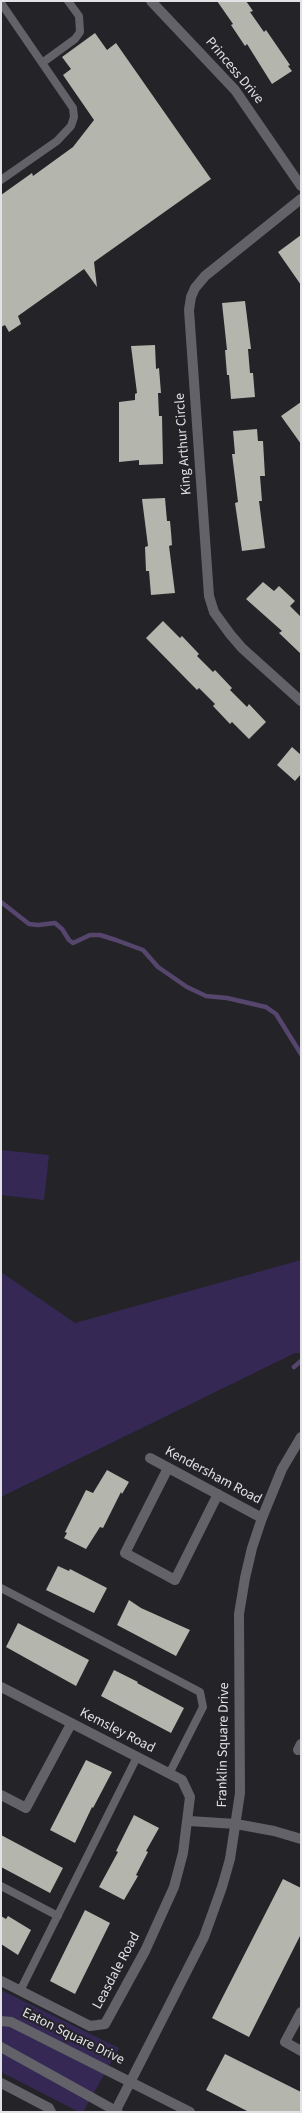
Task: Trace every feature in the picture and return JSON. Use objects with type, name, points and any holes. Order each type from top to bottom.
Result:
[{"type":"street","name":"Princess Drive","points":[[151,1],[235,90],[301,186]]},
{"type":"street","name":"King Arthur Circle","points":[[301,199],[205,276],[195,288],[191,297],[189,310],[209,596],[214,612],[242,648],[301,701]]},
{"type":"street","name":"Franklin Square Drive","points":[[117,2112],[204,1937],[222,1887],[230,1859],[240,1792],[239,1614],[252,1548],[262,1518],[282,1469],[301,1437]]},
{"type":"street","name":"Kendersham Road","points":[[150,1458],[262,1518]]},
{"type":"street","points":[[168,1468],[125,1553],[175,1580],[218,1494]]},
{"type":"street","name":"Kemsley Road","points":[[1,1688],[182,1780],[190,1797],[188,1821]]},
{"type":"street","points":[[1,1796],[26,1808],[71,1724]]},
{"type":"street","points":[[188,1821],[236,1824],[301,1839]]},
{"type":"street","name":"Leasdale Road","points":[[1,1981],[90,2026],[105,2024],[144,1951],[174,1887],[183,1853],[188,1821]]},
{"type":"street","points":[[301,2012],[285,2042],[301,2051]]},
{"type":"street","name":"Eaton Square Drive","points":[[1,2021],[11,2022],[190,2112]]},
{"type":"street","points":[[1,2047],[117,2112]]},
{"type":"street","points":[[1,2084],[49,2108],[51,2112]]},
{"type":"lane","points":[[42,63],[75,39],[80,32],[79,16],[68,1]]},
{"type":"lane","points":[[1,3],[73,108],[74,117],[71,126],[57,141],[1,180]]},
{"type":"lane","points":[[1,1588],[200,1692],[203,1707],[169,1774]]},
{"type":"lane","points":[[20,1991],[137,1757]]},
{"type":"lane","points":[[1,1886],[58,1916]]},
{"type":"shaded area","points":[[1,1150],[49,1155],[44,1200],[1,1195]]},
{"type":"shaded area","points":[[301,1260],[301,1353],[295,1353],[1,1497],[1,1272],[75,1323]]},
{"type":"shaded area","points":[[1,1990],[119,2048],[83,2112],[79,2112],[1,2072]]},
{"type":"building","points":[[217,1],[246,1],[253,11],[250,12],[264,32],[266,30],[290,65],[288,66],[292,71],[272,84],[247,44],[245,46],[231,25],[233,24]]},
{"type":"building","points":[[95,33],[107,50],[116,43],[211,179],[94,262],[97,287],[84,269],[18,316],[21,324],[9,332],[5,325],[1,327],[1,195],[32,173],[33,176],[73,147],[94,120],[63,75],[71,69],[62,57]]},
{"type":"building","points":[[301,235],[301,285],[278,252]]},
{"type":"building","points":[[245,301],[251,349],[248,349],[250,373],[253,373],[255,397],[231,399],[229,375],[227,375],[225,350],[227,350],[222,303]]},
{"type":"building","points":[[155,345],[156,369],[159,368],[161,393],[158,393],[159,416],[162,416],[163,464],[139,465],[139,460],[119,462],[119,402],[135,400],[135,394],[137,393],[131,346]]},
{"type":"building","points":[[301,402],[301,444],[281,416]]},
{"type":"building","points":[[257,429],[258,441],[263,441],[265,476],[260,476],[262,501],[259,501],[265,548],[242,551],[235,503],[238,502],[232,454],[235,454],[233,431]]},
{"type":"building","points":[[165,498],[167,521],[170,521],[172,545],[169,546],[175,593],[151,595],[149,571],[146,571],[145,547],[148,546],[142,499]]},
{"type":"building","points":[[263,582],[274,591],[279,586],[295,601],[290,606],[301,617],[301,654],[279,633],[282,631],[246,599]]},
{"type":"building","points":[[163,621],[180,638],[182,636],[199,654],[197,656],[213,672],[215,670],[232,688],[230,690],[247,707],[249,704],[266,722],[249,739],[232,722],[230,724],[213,706],[215,704],[199,688],[197,690],[146,638]]},
{"type":"building","points":[[292,747],[301,755],[301,774],[295,781],[277,765]]},
{"type":"building","points":[[107,1470],[129,1482],[122,1494],[121,1492],[103,1528],[100,1527],[86,1549],[64,1538],[67,1533],[65,1532],[86,1490],[93,1493]]},
{"type":"building","points":[[58,1566],[69,1571],[70,1569],[107,1588],[94,1613],[46,1590]]},
{"type":"building","points":[[129,1600],[141,1608],[190,1630],[176,1656],[117,1625]]},
{"type":"building","points":[[18,1623],[89,1660],[76,1686],[6,1647]]},
{"type":"building","points":[[114,1670],[184,1708],[171,1733],[101,1696]]},
{"type":"building","points":[[86,1760],[112,1772],[93,1808],[92,1807],[75,1843],[50,1830]]},
{"type":"building","points":[[134,1815],[159,1828],[146,1851],[148,1852],[136,1875],[138,1876],[124,1900],[99,1887],[118,1852],[116,1851]]},
{"type":"building","points":[[1,1835],[63,1868],[50,1893],[1,1867]]},
{"type":"building","points":[[283,1879],[301,1888],[301,1934],[249,2037],[212,2018]]},
{"type":"building","points":[[85,1910],[110,1923],[75,1994],[50,1981]]},
{"type":"building","points":[[1,1916],[6,1919],[8,1916],[31,1930],[18,1955],[1,1944]]},
{"type":"building","points":[[225,2054],[301,2092],[301,2112],[249,2112],[206,2090]]},
{"type":"waterway","points":[[1,902],[29,924],[38,925],[55,923],[73,943],[90,935],[100,935],[143,950],[158,967],[187,987],[206,996],[227,998],[266,1007],[276,1014],[301,1054]]},
{"type":"waterway","points":[[294,1367],[301,1361]]}]
